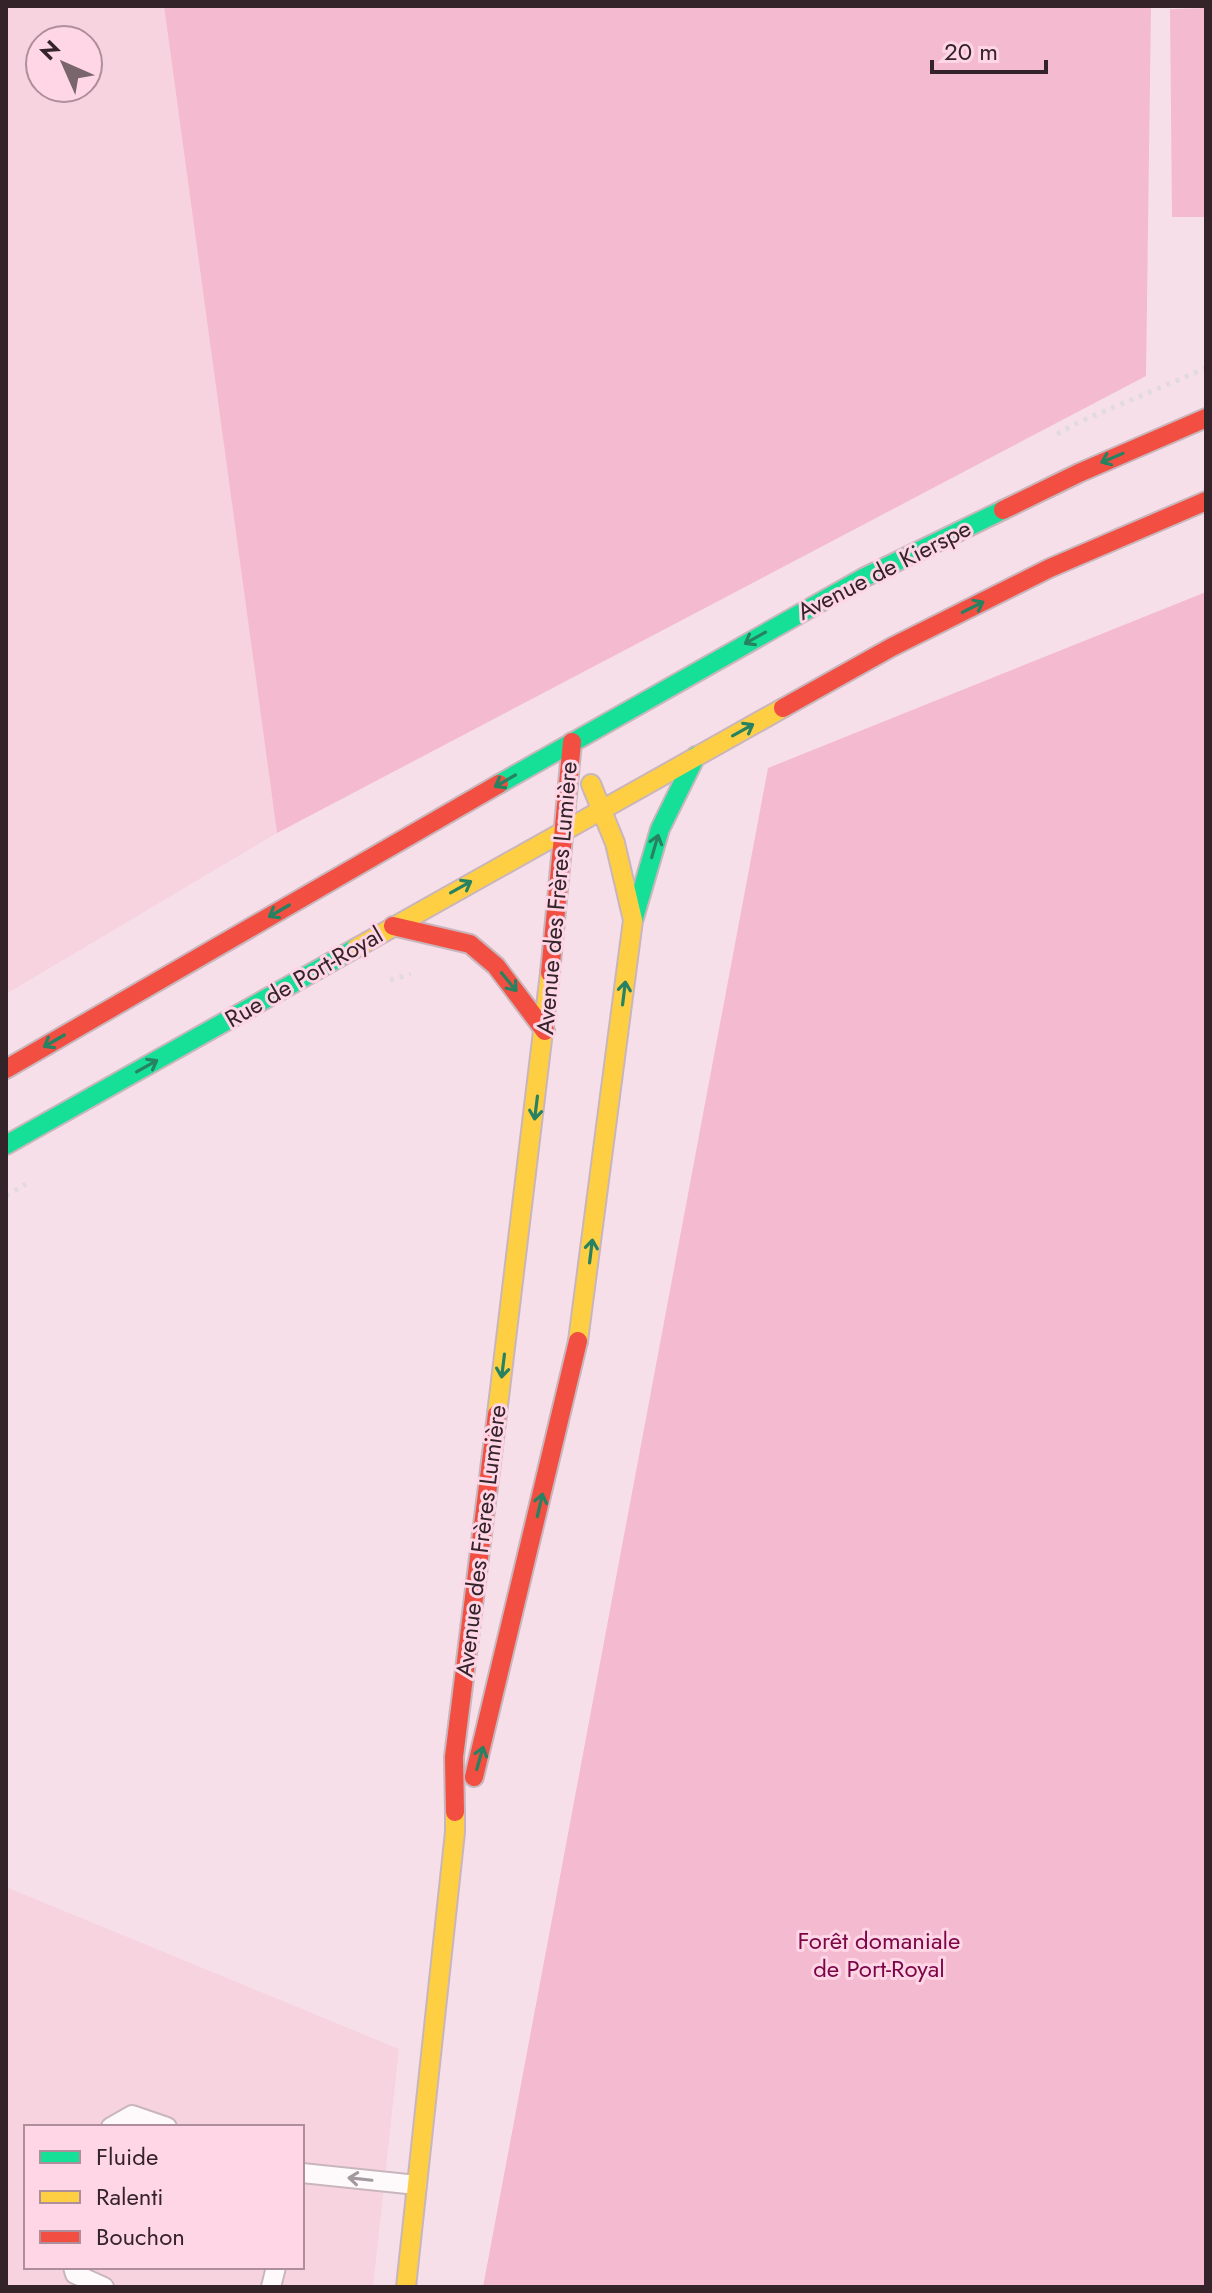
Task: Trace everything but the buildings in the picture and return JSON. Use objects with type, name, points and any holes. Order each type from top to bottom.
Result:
[{"type":"main road","name":"Avenue de Kierspe","points":[[572,742],[863,578],[1079,473],[1206,418]]},
{"type":"main road","points":[[602,809],[892,647],[1024,581],[1206,501]]},
{"type":"main road","name":"Avenue des Frères Lumière","points":[[455,1832],[480,1761],[581,1328],[633,920],[615,843],[572,742]]},
{"type":"main road","name":"Avenue des Frères Lumière","points":[[406,2287],[455,1832],[454,1757],[545,1031],[572,742]]},
{"type":"main road","points":[[6,1069],[572,742]]},
{"type":"main road","points":[[633,920],[660,829],[696,756]]},
{"type":"main road","name":"Rue de Port-Royal","points":[[6,1145],[602,809]]},
{"type":"main road","points":[[393,926],[470,944],[496,966],[545,1031]]},
{"type":"lane","points":[[114,2125],[132,2115],[161,2125]]},
{"type":"lane","points":[[304,2173],[417,2185]]},
{"type":"lane","points":[[74,2269],[75,2274],[104,2287]]},
{"type":"shaded area","points":[[6,6],[164,6],[277,833],[6,994]]},
{"type":"shaded area","points":[[6,1887],[399,2049],[373,2287],[6,2287]]},
{"type":"green space","points":[[164,6],[1151,6],[1146,376],[277,833]]},
{"type":"green space","points":[[1206,8],[1206,217],[1172,217],[1170,9]]},
{"type":"green space","name":"Forêt domaniale de Port-Royal","points":[[1206,592],[1206,2287],[483,2287],[768,768]]},
{"type":"traffic: fast","points":[[499,784],[863,578],[1003,510]]},
{"type":"traffic: fast","points":[[634,918],[660,829],[696,756]]},
{"type":"traffic: fast","points":[[6,1145],[356,948]]},
{"type":"traffic: slow","points":[[356,948],[783,708]]},
{"type":"traffic: slow","points":[[578,1341],[633,920],[615,843],[591,784]]},
{"type":"traffic: slow","points":[[497,1414],[550,973]]},
{"type":"traffic: slow","points":[[406,2287],[455,1812]]},
{"type":"traffic: jam","points":[[1003,510],[1206,418]]},
{"type":"traffic: jam","points":[[783,708],[892,647],[1050,568],[1206,501]]},
{"type":"traffic: jam","points":[[550,973],[572,742]]},
{"type":"traffic: jam","points":[[6,1069],[499,784]]},
{"type":"traffic: jam","points":[[393,926],[470,944],[496,966],[545,1031]]},
{"type":"traffic: jam","points":[[474,1777],[578,1341]]},
{"type":"traffic: jam","points":[[455,1812],[454,1757],[497,1414]]}]
